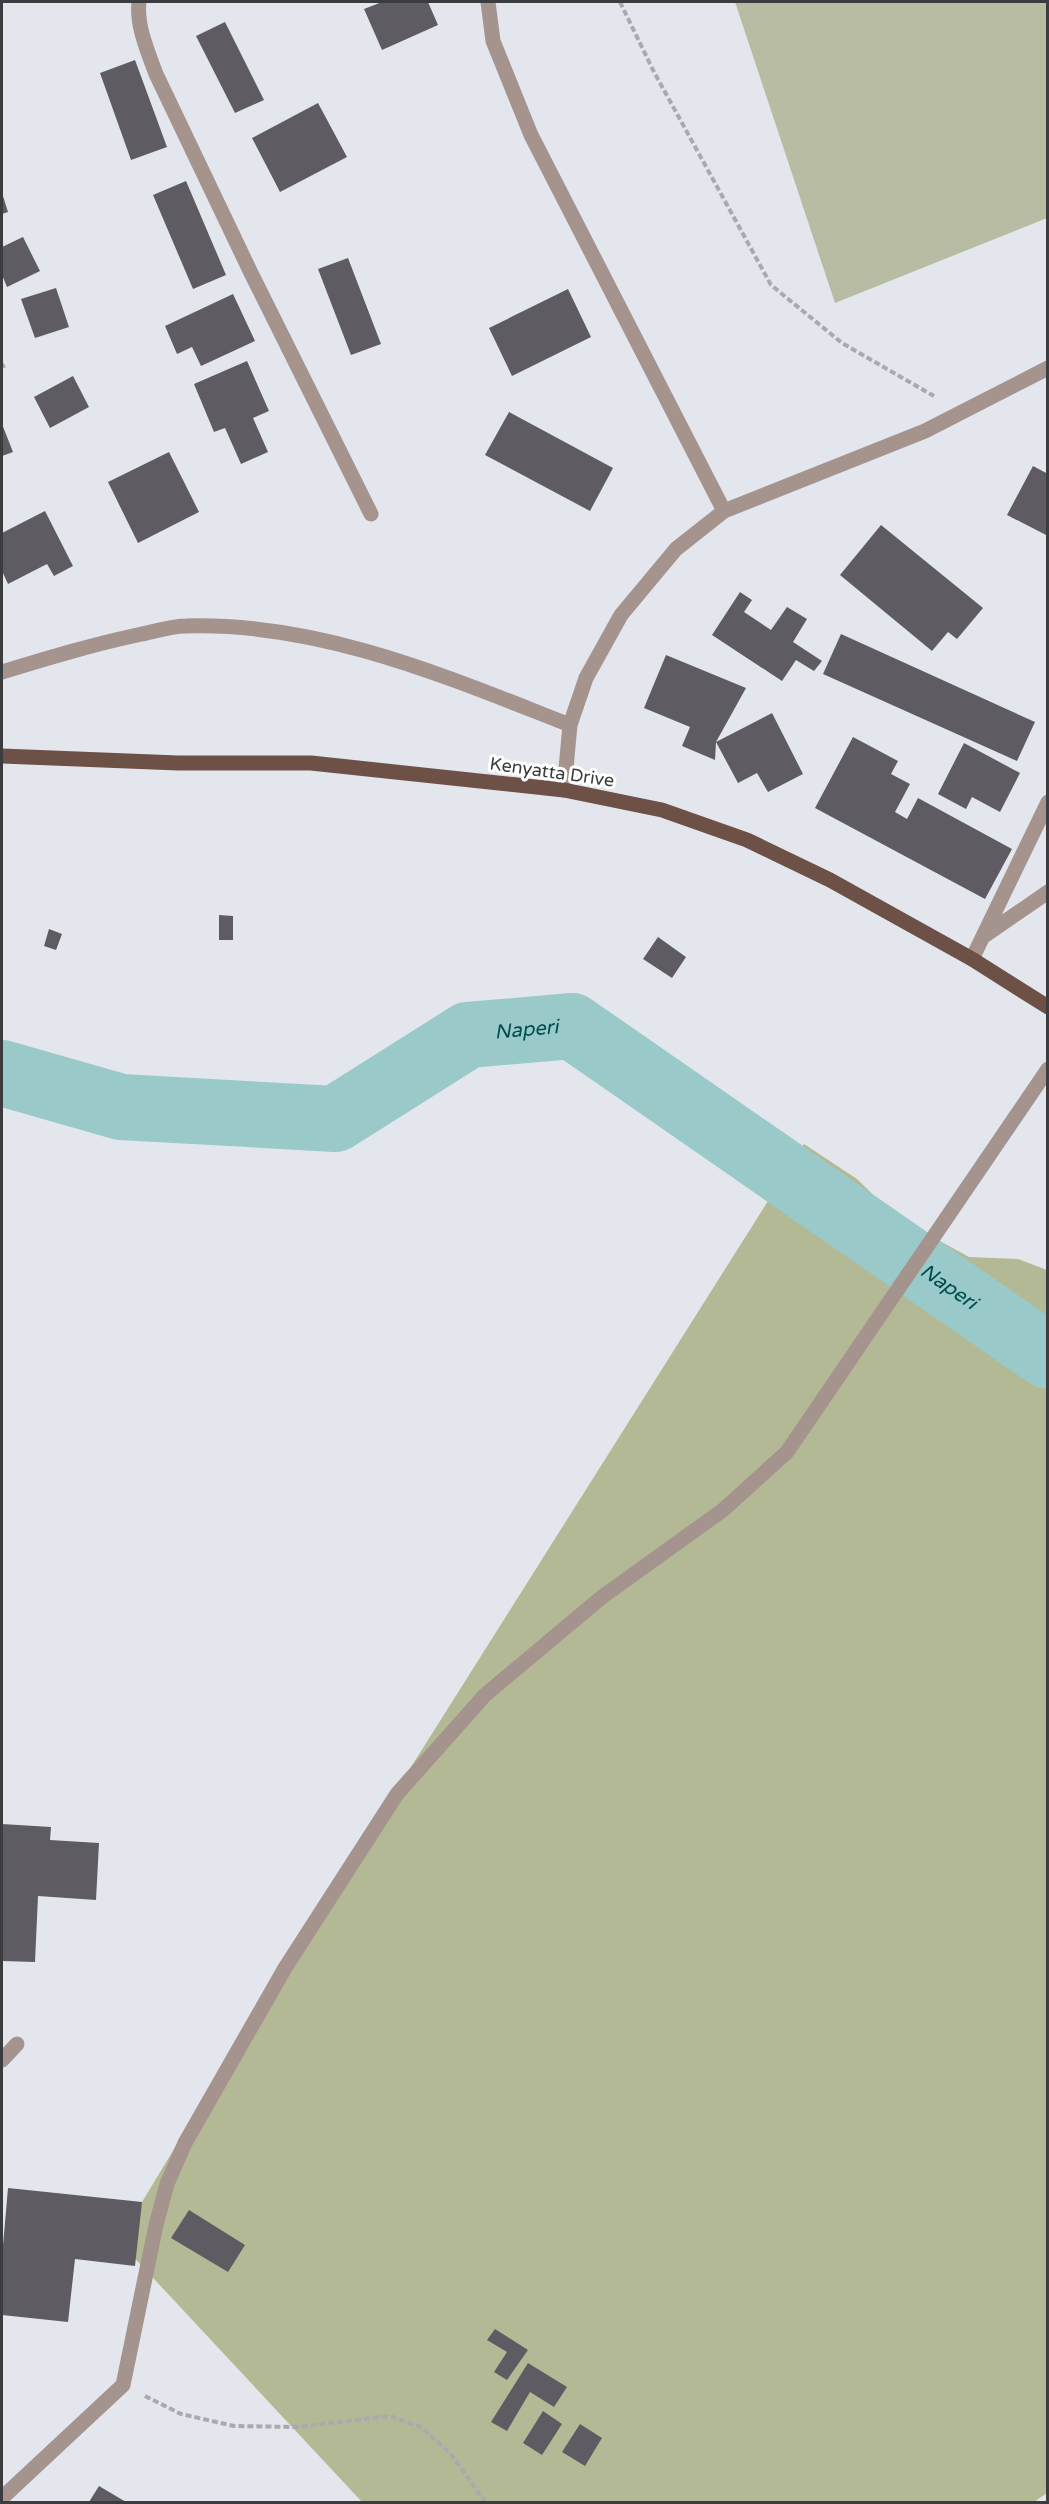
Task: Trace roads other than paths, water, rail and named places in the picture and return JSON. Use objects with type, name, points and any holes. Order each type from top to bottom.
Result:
[{"type":"main road","name":"Kenyatta Drive","points":[[2,756],[178,763],[311,763],[564,790],[662,810],[747,840],[830,880],[972,959],[1047,1007]]},
{"type":"street","points":[[139,2],[138,9],[145,42],[156,74],[251,273],[371,514]]},
{"type":"street","points":[[488,2],[493,41],[531,135],[724,511]]},
{"type":"street","points":[[564,790],[570,725],[586,678],[621,615],[676,549],[724,511],[844,465],[961,412],[1047,368]]},
{"type":"street","points":[[2,672],[88,645],[184,626],[267,629],[348,646],[436,673],[570,725]]},
{"type":"street","points":[[972,959],[1047,802]]},
{"type":"street","points":[[981,938],[1047,892]]},
{"type":"street","points":[[2,2498],[123,2385],[156,2225],[168,2184],[185,2143],[285,1968],[397,1794],[485,1695],[602,1597],[723,1510],[787,1452],[1047,1069]]},
{"type":"street","points":[[2,2060],[17,2044]]},
{"type":"waterway","name":"Naperi","points":[[2,1073],[121,1107],[335,1119],[468,1035],[572,1026],[1048,1356]]}]
